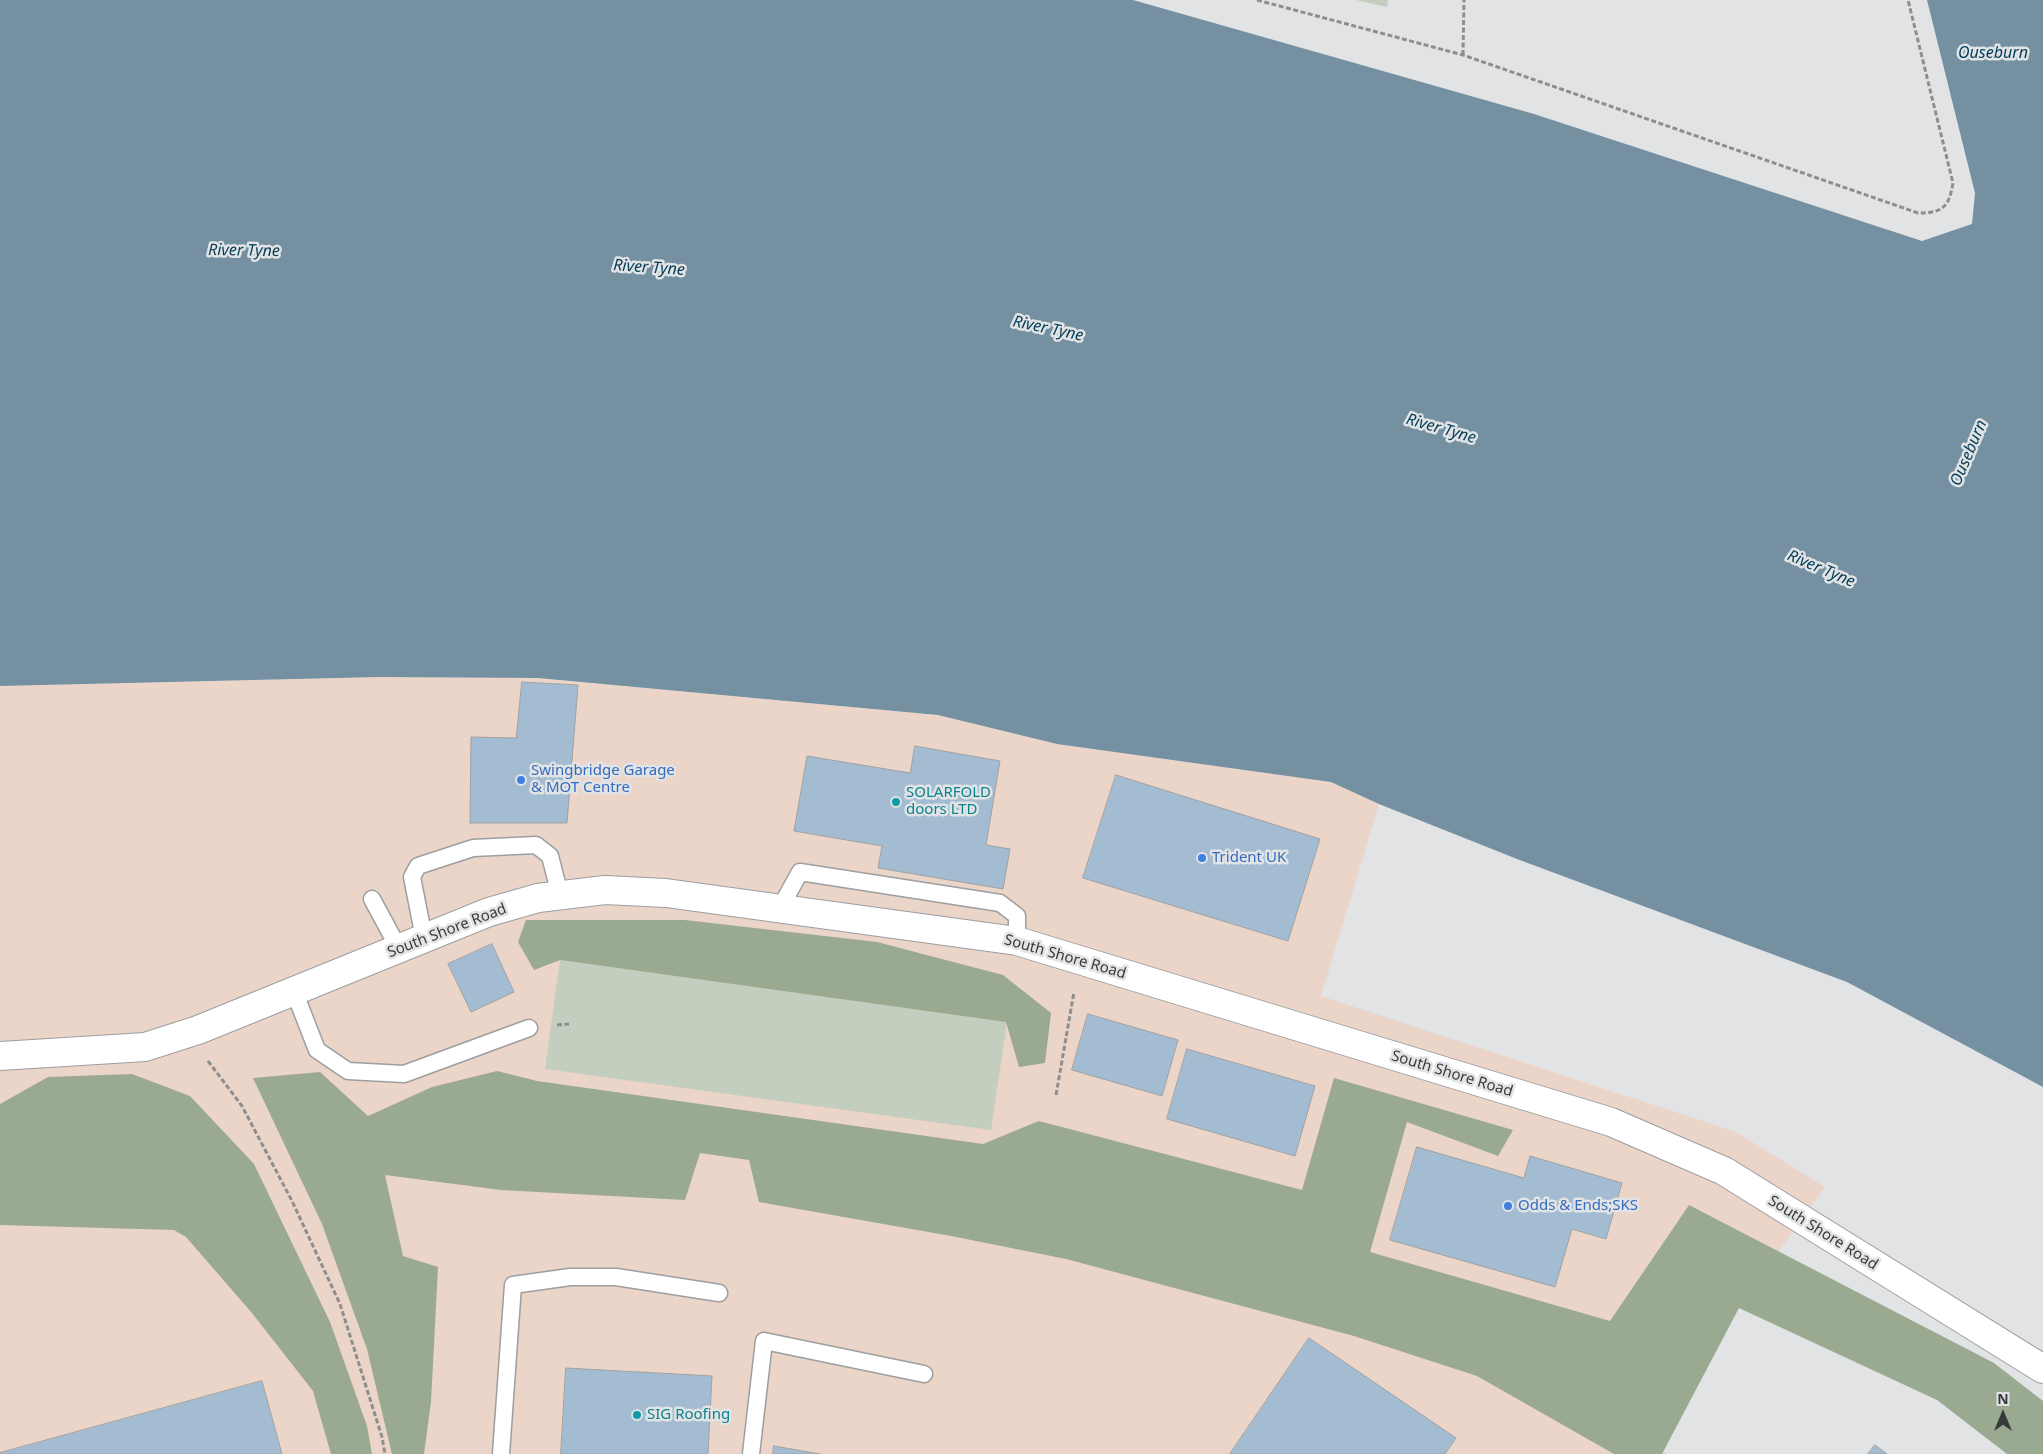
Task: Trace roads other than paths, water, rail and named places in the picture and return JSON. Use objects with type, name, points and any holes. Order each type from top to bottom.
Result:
[{"type":"street","name":"South Shore Road","points":[[0,1056],[145,1046],[187,1033],[489,912],[538,898],[560,895],[605,890],[666,893],[1017,941],[1611,1122],[1724,1171],[2043,1369]]},
{"type":"lane","points":[[424,938],[412,877],[418,866],[473,848],[536,845],[550,856],[560,895]]},
{"type":"lane","points":[[780,908],[800,872],[851,879],[1000,903],[1016,916],[1017,941]]},
{"type":"lane","points":[[372,899],[399,949]]},
{"type":"lane","points":[[294,991],[317,1050],[348,1070],[404,1074],[529,1028]]},
{"type":"lane","points":[[501,1454],[513,1285],[570,1277],[616,1277],[719,1292]]},
{"type":"lane","points":[[750,1454],[764,1341],[924,1374]]},
{"type":"water","points":[[0,0],[1133,0],[1534,114],[1922,241],[1972,224],[1975,193],[1927,0],[2043,0],[2043,1087],[1847,982],[1517,859],[1379,804],[1331,782],[1057,744],[938,715],[538,678],[379,677],[0,686]]},
{"type":"place","name":"Swingbridge Garage & MOT Centre","points":[[521,780]]},
{"type":"place","name":"SOLARFOLD doors LTD","points":[[896,802]]},
{"type":"place","name":"Trident UK","points":[[1202,858]]},
{"type":"place","name":"Odds & Ends;SKS","points":[[1508,1206]]},
{"type":"place","name":"SIG Roofing","points":[[637,1415]]},
{"type":"water label","name":"Ouseburn","points":[[1993,53]]},
{"type":"water label","name":"River Tyne","points":[[244,251]]},
{"type":"water label","name":"River Tyne","points":[[649,268]]},
{"type":"water label","name":"River Tyne","points":[[1048,329]]},
{"type":"water label","name":"River Tyne","points":[[1441,429]]},
{"type":"water label","name":"Ouseburn","points":[[1969,453]]},
{"type":"water label","name":"River Tyne","points":[[1821,569]]}]
